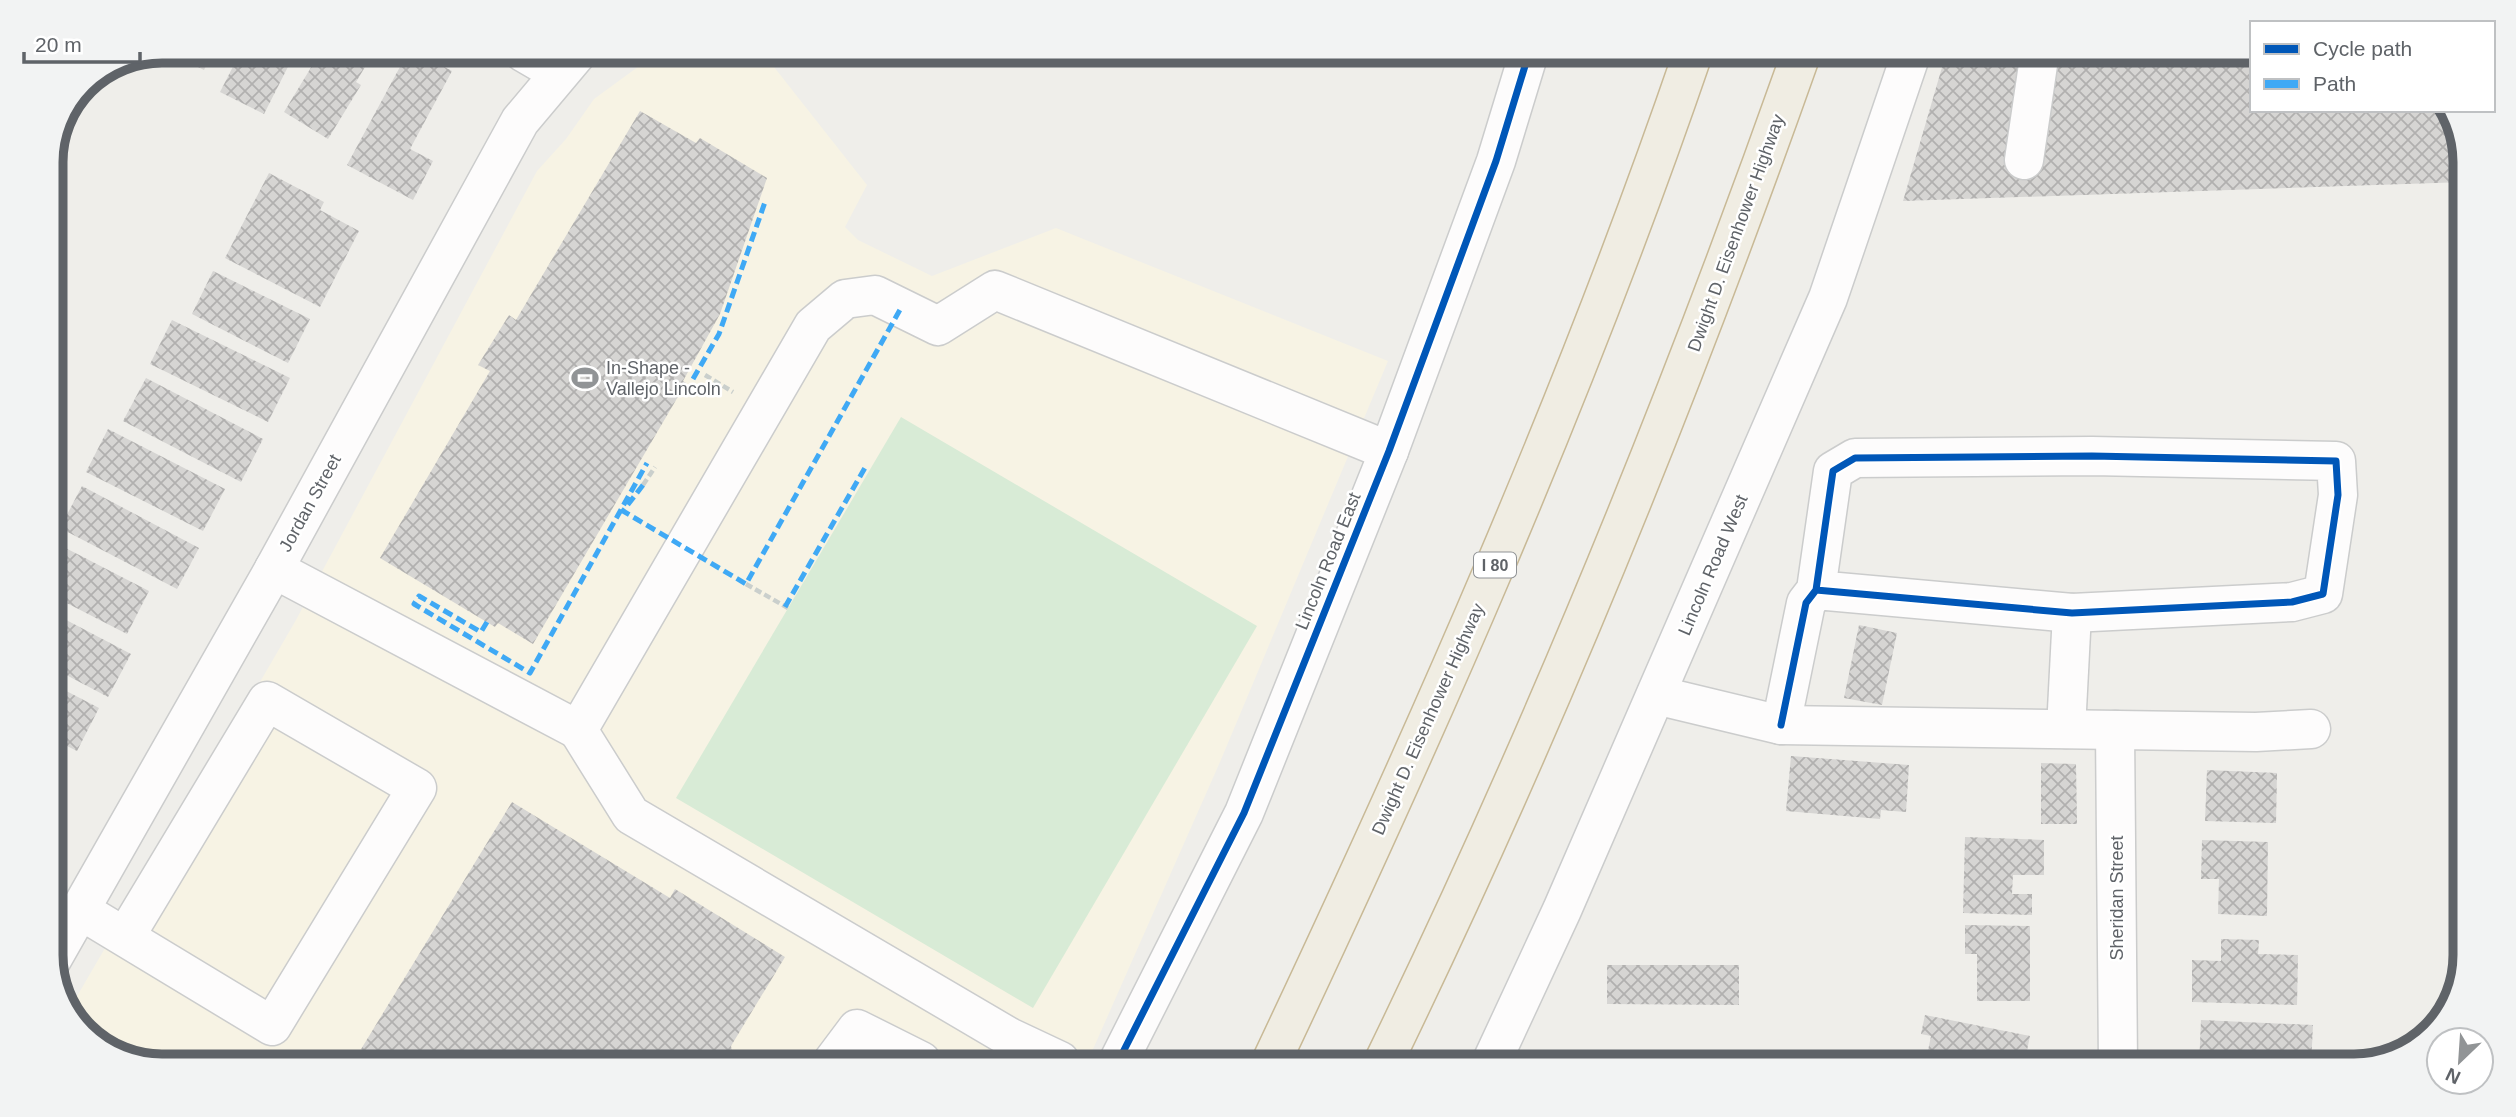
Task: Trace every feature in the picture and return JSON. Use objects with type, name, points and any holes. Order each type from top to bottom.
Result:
[{"type":"highway","name":"Dwight D. Eisenhower Highway","points":[[1275,1054],[1386,818],[1524,499],[1665,136],[1690,63]]},
{"type":"highway","name":"Dwight D. Eisenhower Highway","points":[[1387,1054],[1559,680],[1686,367],[1798,63]]},
{"type":"street","name":"Jordan Street","points":[[63,940],[274,569],[520,121],[569,63]]},
{"type":"street","name":"Lincoln Road East","points":[[1122,1054],[1244,813],[1389,452],[1496,161],[1526,63]]},
{"type":"street","name":"Lincoln Road West","points":[[1495,1054],[1557,923],[1828,298],[1908,63]]},
{"type":"street","points":[[2024,160],[2038,63]]},
{"type":"street","points":[[578,730],[813,326],[845,299],[874,295],[938,326],[995,290],[1389,452]]},
{"type":"street","points":[[1781,725],[1806,603],[1816,590],[1833,471],[1855,458],[2092,456],[2336,461],[2338,495],[2323,594],[2292,602],[2073,613],[1816,590]]},
{"type":"street","points":[[274,569],[578,730],[631,815],[1009,1037],[1045,1054]]},
{"type":"street","points":[[2066,729],[2073,613]]},
{"type":"street","points":[[1656,695],[1781,725],[2256,732],[2311,729]]},
{"type":"street","points":[[80,910],[272,1026],[418,788],[267,701],[125,937]]},
{"type":"street","name":"Sheridan Street","points":[[2115,730],[2118,1054]]},
{"type":"street","points":[[838,1054],[857,1029],[907,1054]]},
{"type":"path","points":[[643,485],[655,467]]},
{"type":"path","points":[[746,584],[788,608]]},
{"type":"shaded area","points":[[643,63],[771,63],[867,185],[845,227],[858,240],[932,276],[1056,228],[1388,361],[1220,762],[1090,1054],[162,1054],[143,1052],[113,1041],[92,1025],[74,1001],[296,620],[537,171],[566,139],[594,99]]},
{"type":"green space","points":[[901,417],[1257,626],[1033,1008],[676,798]]},
{"type":"building","points":[[190,63],[207,63],[204,70]]},
{"type":"building","points":[[235,63],[290,63],[264,114],[220,92]]},
{"type":"building","points":[[314,63],[367,63],[356,82],[361,85],[328,139],[284,112]]},
{"type":"building","points":[[402,63],[437,63],[452,71],[410,149],[433,161],[413,200],[347,165]]},
{"type":"building","points":[[1943,63],[2250,63],[2250,112],[2439,112],[2453,156],[2453,182],[1903,201]]},
{"type":"building","name":"In-Shape - Vallejo Lincoln","points":[[640,111],[696,143],[700,138],[767,178],[720,314],[683,381],[686,383],[533,644],[498,623],[495,627],[380,558],[490,371],[478,365],[509,315],[516,320]]},
{"type":"building","points":[[269,173],[324,202],[320,210],[359,231],[320,307],[225,258]]},
{"type":"building","points":[[213,271],[310,319],[288,363],[192,314]]},
{"type":"building","points":[[172,320],[290,378],[268,422],[150,364]]},
{"type":"building","points":[[146,378],[263,439],[241,482],[123,421]]},
{"type":"building","points":[[108,429],[225,489],[203,531],[86,472]]},
{"type":"building","points":[[82,486],[199,548],[177,589],[63,530],[63,522]]},
{"type":"building","points":[[63,547],[149,591],[127,634],[63,601]]},
{"type":"building","points":[[63,618],[131,654],[108,697],[63,673]]},
{"type":"building","points":[[1859,625],[1897,633],[1882,705],[1844,698]]},
{"type":"building","points":[[63,689],[99,708],[77,751],[63,744]]},
{"type":"building","points":[[1791,756],[1909,765],[1906,812],[1881,810],[1880,819],[1786,811]]},
{"type":"building","points":[[2041,763],[2076,764],[2077,824],[2041,824]]},
{"type":"building","points":[[2207,770],[2277,773],[2276,823],[2205,821]]},
{"type":"building","points":[[512,802],[670,898],[675,889],[785,957],[731,1046],[733,1054],[358,1054]]},
{"type":"building","points":[[1965,837],[2044,840],[2044,875],[2013,875],[2012,894],[2032,894],[2032,915],[1963,913]]},
{"type":"building","points":[[2202,840],[2268,842],[2267,916],[2218,914],[2219,879],[2201,879]]},
{"type":"building","points":[[1965,925],[2030,926],[2030,1001],[1977,1001],[1977,954],[1965,954]]},
{"type":"building","points":[[2221,939],[2259,940],[2258,954],[2298,955],[2297,1005],[2192,1002],[2192,960],[2221,961]]},
{"type":"building","points":[[1607,965],[1739,965],[1739,1005],[1607,1004]]},
{"type":"building","points":[[1925,1015],[2030,1036],[2026,1054],[1927,1054],[1931,1036],[1921,1034]]},
{"type":"building","points":[[2201,1020],[2313,1025],[2312,1054],[2200,1054]]},
{"type":"marked path","points":[[693,379],[719,334],[765,202]]},
{"type":"marked path","points":[[643,485],[623,511],[746,584],[901,308]]},
{"type":"marked path","points":[[487,622],[481,632],[419,596],[414,604],[530,673],[647,463]]},
{"type":"marked path","points":[[785,607],[866,466]]},
{"type":"cycle path","points":[[1122,1054],[1244,813],[1389,451],[1496,161],[1526,63]]},
{"type":"cycle path","points":[[1781,725],[1806,603],[1816,590],[2072,613],[2292,602],[2323,594],[2338,495],[2336,461],[2092,456],[1855,458],[1833,471],[1816,590]]},
{"type":"place","name":"In-Shape - Vallejo Lincoln","points":[[585,378]]}]
